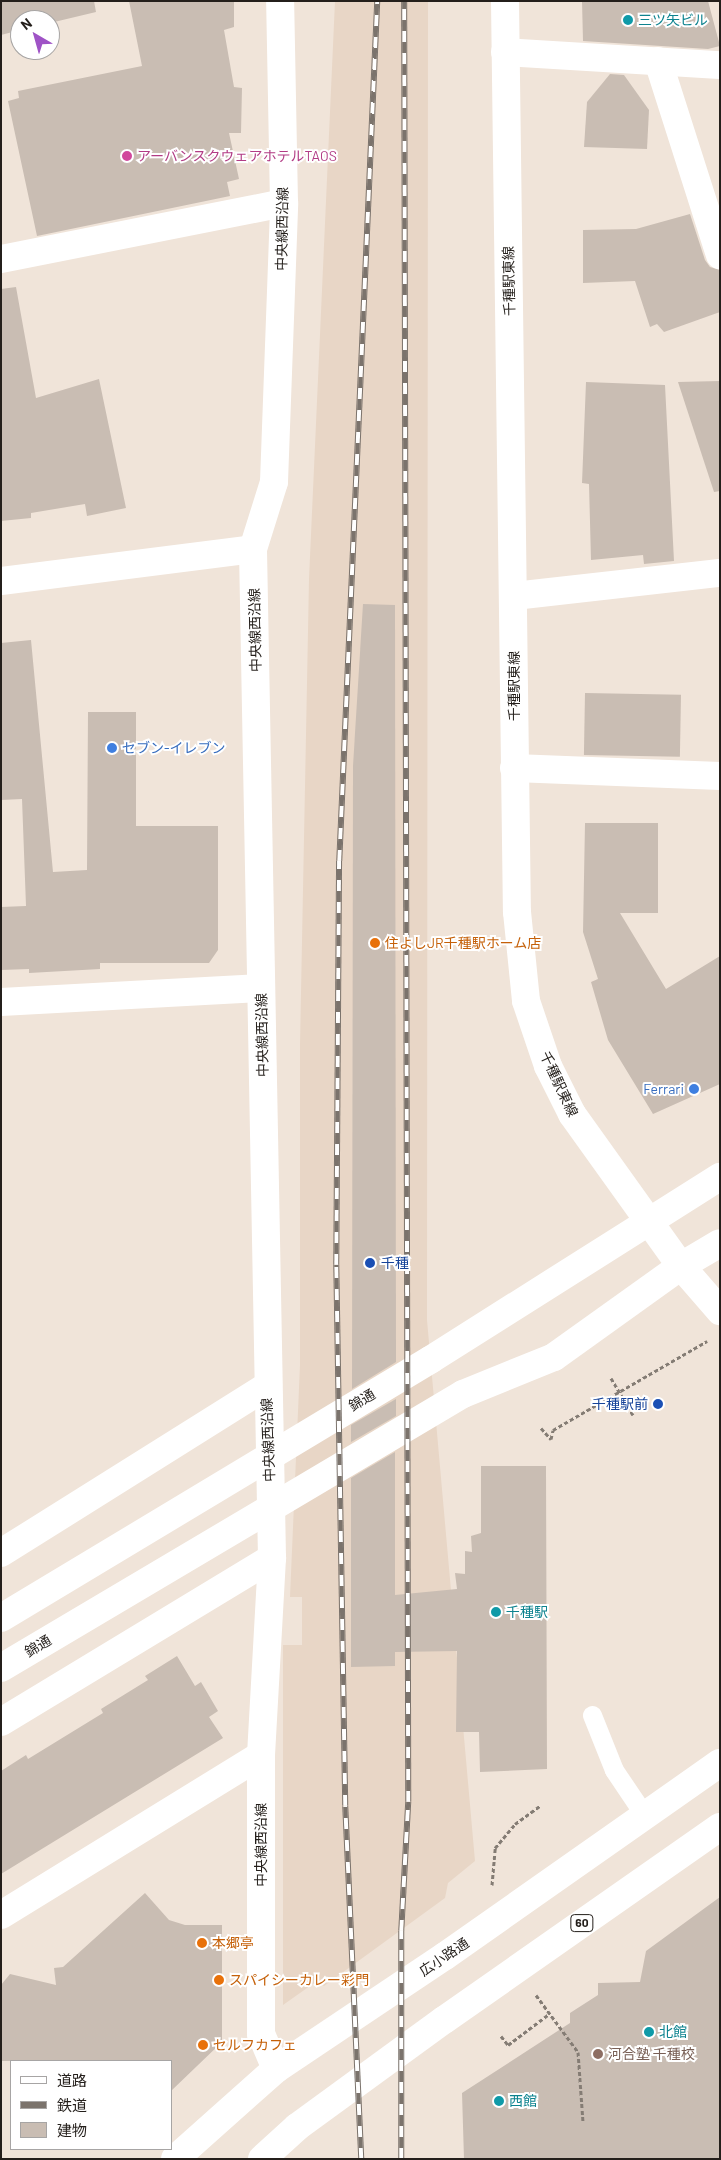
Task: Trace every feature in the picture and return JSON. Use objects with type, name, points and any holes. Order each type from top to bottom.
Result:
[{"type":"street","name":"中央線西沿線","points":[[276,2069],[261,2034],[261,1755],[272,1558],[267,1386],[253,549],[274,482],[284,202],[280,1]]},
{"type":"street","name":"千種駅東線","points":[[505,1],[517,912],[526,1001],[548,1066],[572,1114],[681,1266],[720,1311]]},
{"type":"street","points":[[505,52],[720,65]]},
{"type":"street","points":[[658,62],[720,255]]},
{"type":"street","points":[[1,259],[284,202]]},
{"type":"street","points":[[1,581],[253,549]]},
{"type":"street","points":[[514,596],[720,573]]},
{"type":"street","points":[[514,768],[720,776]]},
{"type":"street","points":[[1,1002],[261,988]]},
{"type":"street","name":"錦通","points":[[1,1618],[430,1360],[720,1177]]},
{"type":"street","name":"錦通","points":[[1,1668],[463,1394],[554,1357],[681,1266],[720,1243]]},
{"type":"street","points":[[1,1553],[267,1386]]},
{"type":"street","points":[[1,1722],[272,1558]]},
{"type":"street","points":[[1,1915],[261,1755]]},
{"type":"street","name":"広小路通","points":[[175,2159],[276,2069],[445,1956],[720,1763]]},
{"type":"street","name":"60","points":[[262,2159],[330,2103],[444,2020],[720,1827]]},
{"type":"lane","points":[[592,1715],[614,1770],[645,1816]]},
{"type":"path","points":[[540,1428],[551,1439],[553,1430],[707,1341]]},
{"type":"path","points":[[611,1378],[633,1415]]},
{"type":"path","points":[[491,1867],[495,1848],[500,1840],[540,1806]]},
{"type":"path","points":[[501,2036],[508,2045],[549,2014]]},
{"type":"path","points":[[578,2052],[583,2122]]},
{"type":"shaded area","points":[[335,1],[428,1],[427,1320],[475,1861],[448,1883],[445,1898],[324,1986],[317,1981],[283,2005],[283,1645],[302,1645],[302,1597],[290,1597],[300,1365],[300,1045],[309,579]]},
{"type":"building","points":[[1,1],[94,1],[96,12],[60,21],[60,10],[10,10],[10,33],[1,35]]},
{"type":"building","name":"アーバンスクウェアホテルTAOS","points":[[129,1],[234,1],[234,27],[224,30],[234,87],[242,88],[241,133],[229,133],[239,179],[227,182],[230,196],[37,236],[8,101],[19,98],[18,91],[142,66]]},
{"type":"building","name":"三ツ矢ビル","points":[[582,1],[708,1],[720,46],[708,49],[583,41]]},
{"type":"building","points":[[610,74],[624,75],[649,110],[647,149],[584,147],[587,102]]},
{"type":"building","points":[[690,214],[705,260],[710,267],[720,270],[720,312],[664,332],[657,324],[650,327],[635,281],[583,283],[583,230],[636,229]]},
{"type":"building","points":[[16,287],[36,398],[99,379],[126,508],[87,516],[85,504],[31,513],[31,518],[1,521],[1,289]]},
{"type":"building","points":[[720,381],[720,491],[714,492],[678,382]]},
{"type":"building","points":[[586,382],[665,385],[674,561],[644,564],[643,555],[591,560],[589,484],[582,483]]},
{"type":"building","points":[[363,604],[395,605],[396,1362],[352,1389],[353,766]]},
{"type":"building","points":[[31,640],[53,872],[87,870],[88,712],[136,712],[136,826],[218,826],[218,950],[209,963],[100,963],[100,969],[29,973],[29,969],[1,970],[1,907],[26,906],[22,799],[1,800],[1,643]]},
{"type":"building","points":[[585,693],[681,695],[680,757],[584,755]]},
{"type":"building","points":[[585,823],[658,823],[658,913],[620,913],[666,989],[720,956],[720,1084],[653,1114],[608,1040],[591,982],[598,979],[583,932]]},
{"type":"building","points":[[396,1399],[396,1416],[351,1442],[351,1425]]},
{"type":"building","name":"千種駅","points":[[395,1452],[395,1595],[457,1589],[455,1573],[465,1574],[465,1551],[472,1552],[471,1536],[481,1533],[481,1466],[546,1466],[547,1769],[480,1772],[479,1732],[456,1732],[457,1651],[395,1652],[395,1666],[351,1667],[351,1478]]},
{"type":"building","points":[[177,1656],[195,1686],[201,1682],[218,1711],[209,1717],[223,1738],[1,1874],[1,1771],[26,1755],[28,1759],[103,1713],[101,1709],[148,1680],[145,1676]]},
{"type":"building","points":[[145,1893],[169,1920],[185,1925],[222,1925],[222,2042],[172,2090],[172,2060],[1,2061],[1,1985],[10,1974],[56,1985],[54,1968],[63,1967]]},
{"type":"building","name":"河合塾 千種校","points":[[720,1897],[720,2159],[464,2159],[462,2093],[570,2023],[570,2013],[598,1995],[598,1983],[640,1982],[646,1951]]},
{"type":"railway","points":[[361,2159],[345,1806],[336,1265],[339,861],[377,1]]},
{"type":"railway","points":[[401,2159],[401,1931],[408,1802],[404,1]]},
{"type":"place","name":"三ツ矢ビル","points":[[628,20]]},
{"type":"place","name":"アーバンスクウェアホテルTAOS","points":[[127,156]]},
{"type":"place","name":"セブン-イレブン","points":[[112,748]]},
{"type":"place","name":"住よしJR千種駅ホーム店","points":[[375,943]]},
{"type":"place","name":"Ferrari","points":[[694,1089]]},
{"type":"place","name":"千種","points":[[370,1263]]},
{"type":"place","name":"千種駅前","points":[[658,1404]]},
{"type":"place","name":"千種駅","points":[[496,1612]]},
{"type":"place","name":"本郷亭","points":[[202,1943]]},
{"type":"place","name":"スパイシーカレー彩門","points":[[219,1980]]},
{"type":"place","name":"北館","points":[[649,2032]]},
{"type":"place","name":"セルフカフェ","points":[[203,2045]]},
{"type":"place","name":"河合塾 千種校","points":[[598,2054]]},
{"type":"place","name":"西館","points":[[499,2101]]}]
